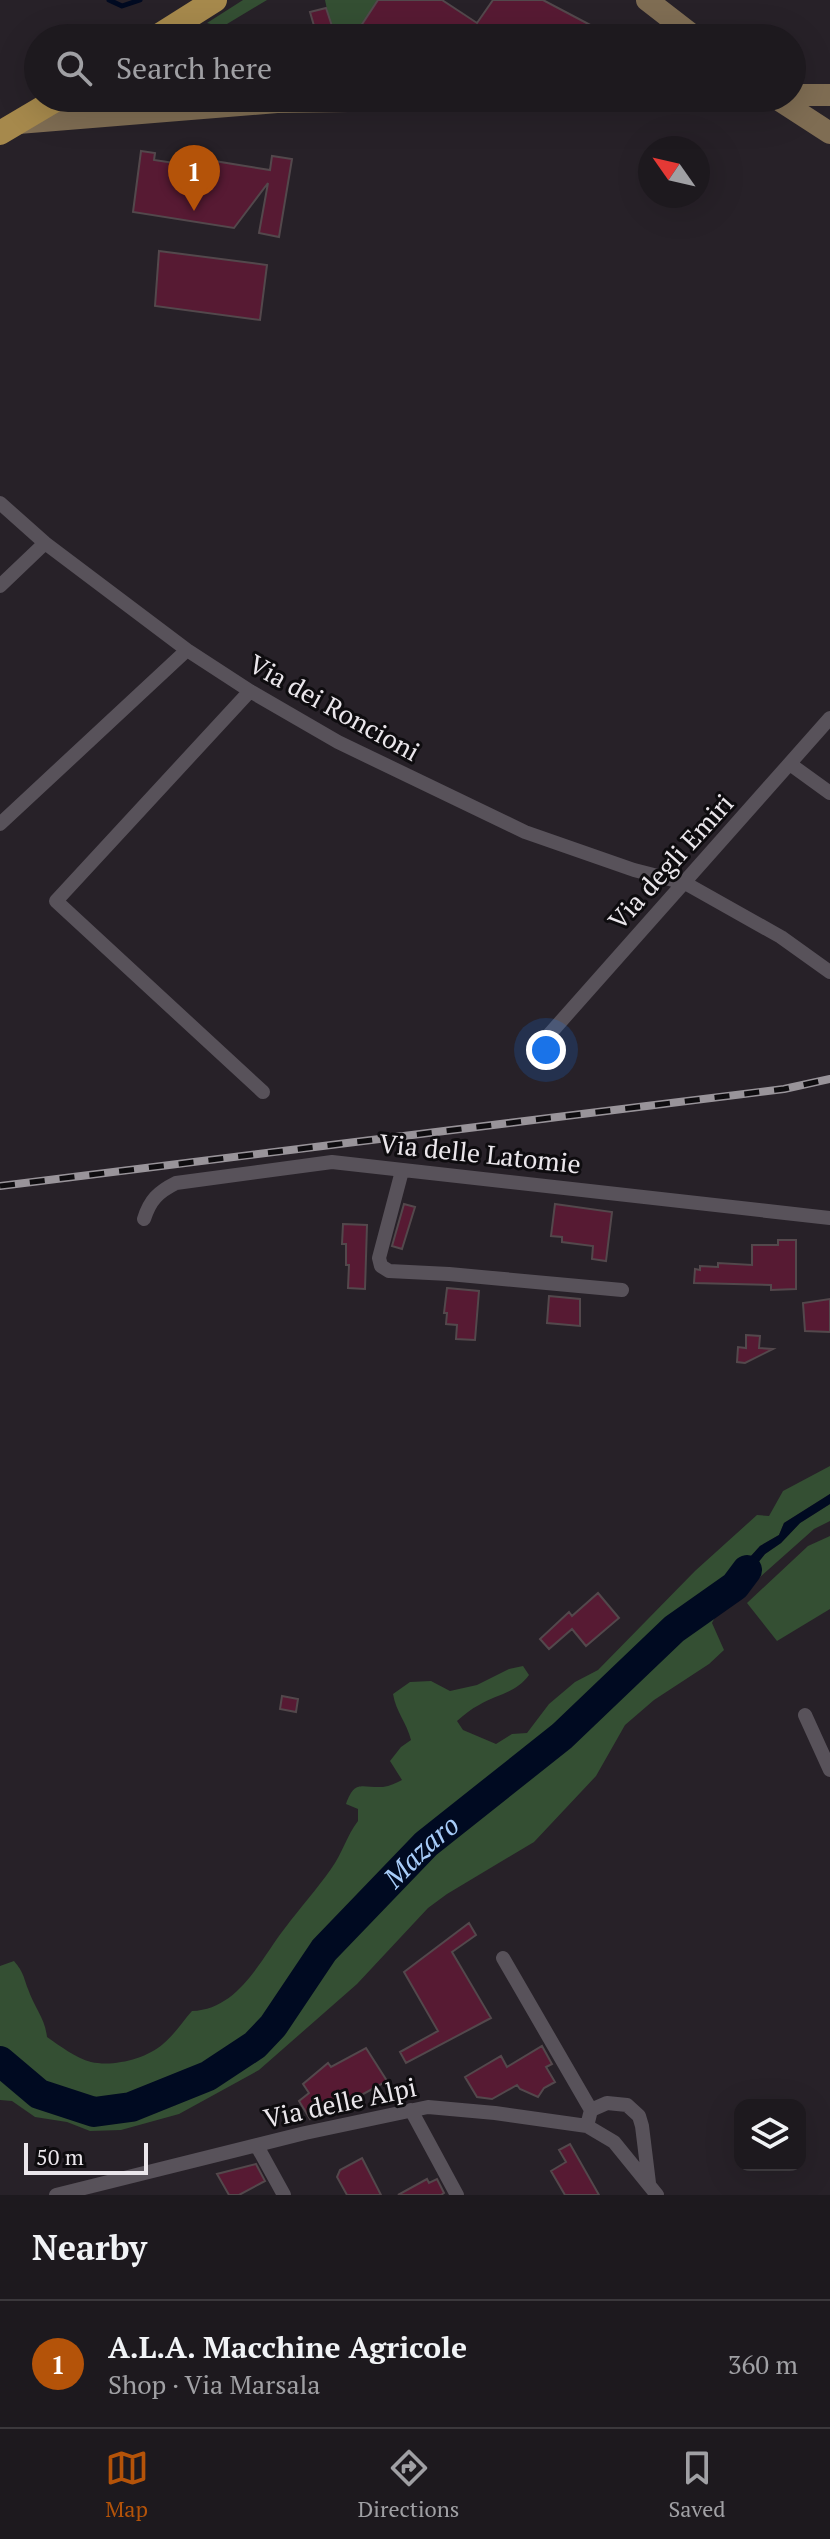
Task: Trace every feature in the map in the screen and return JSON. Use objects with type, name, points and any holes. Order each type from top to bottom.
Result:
[{"type":"main road","points":[[177,24],[215,0]]},
{"type":"main road","points":[[647,0],[677,24]]},
{"type":"main road","points":[[663,0],[674,22]]},
{"type":"main road","points":[[806,95],[830,95]]},
{"type":"main road","points":[[9,128],[36,112]]},
{"type":"main road","points":[[9,128],[174,112]]},
{"type":"main road","points":[[798,112],[830,133]]},
{"type":"street","name":"Via dei Roncioni","points":[[2,507],[187,650],[338,742],[525,832],[634,870],[685,883],[781,937],[830,972]]},
{"type":"street","points":[[0,586],[45,543]]},
{"type":"street","points":[[0,824],[187,650]]},
{"type":"street","points":[[250,691],[56,901],[263,1092]]},
{"type":"street","name":"Via degli Emiri","points":[[547,1037],[830,718]]},
{"type":"street","points":[[790,764],[830,793]]},
{"type":"street","name":"Via delle Latomie","points":[[144,1219],[149,1204],[161,1190],[176,1183],[332,1162],[830,1218]]},
{"type":"street","points":[[402,1171],[379,1258],[381,1266],[389,1271],[622,1290]]},
{"type":"street","points":[[805,1715],[830,1770]]},
{"type":"street","points":[[503,1958],[591,2110],[587,2126]]},
{"type":"street","points":[[591,2110],[607,2103],[627,2105],[639,2116],[653,2189]]},
{"type":"street","name":"Via delle Alpi","points":[[56,2195],[428,2107],[587,2126],[614,2142],[653,2189]]},
{"type":"street","points":[[411,2110],[457,2195]]},
{"type":"street","points":[[257,2146],[284,2195]]},
{"type":"green space","points":[[243,0],[267,0],[227,24],[207,23]]},
{"type":"green space","points":[[325,0],[378,0],[362,24],[330,24]]},
{"type":"green space","points":[[830,1466],[830,1494],[784,1523],[779,1535],[760,1546],[742,1566],[736,1580],[726,1584],[719,1595],[744,1579],[765,1554],[800,1523],[830,1504],[830,1521],[814,1529],[732,1602],[720,1607],[712,1623],[724,1650],[709,1664],[654,1700],[625,1725],[596,1776],[534,1842],[428,1908],[357,1984],[259,2070],[179,2114],[121,2130],[90,2131],[67,2122],[35,2117],[12,2101],[0,2100],[0,1966],[14,1961],[23,1975],[47,2037],[74,2055],[91,2062],[109,2063],[139,2058],[156,2049],[192,2011],[223,2002],[257,1968],[331,1869],[358,1821],[358,1809],[346,1804],[352,1791],[360,1786],[386,1787],[402,1780],[390,1761],[411,1740],[393,1694],[410,1682],[431,1681],[450,1691],[477,1685],[509,1669],[523,1666],[529,1675],[518,1686],[486,1701],[457,1721],[463,1730],[496,1744],[512,1734],[527,1733],[549,1704],[575,1682],[598,1670],[695,1571],[757,1515],[769,1516],[783,1491]]},
{"type":"green space","points":[[830,1536],[830,1609],[777,1641],[747,1603],[808,1546]]},
{"type":"water","points":[[830,1494],[830,1504],[800,1523],[765,1554],[737,1589],[718,1596],[726,1584],[736,1579],[742,1566],[760,1546],[779,1535],[784,1523]]},
{"type":"building","points":[[378,0],[442,0],[477,23],[493,0],[543,0],[588,24],[362,24]]},
{"type":"building","points":[[326,8],[331,24],[314,24],[310,12]]},
{"type":"building","points":[[141,151],[155,153],[154,160],[201,167],[202,159],[270,170],[272,156],[292,159],[279,237],[259,233],[268,183],[234,228],[133,212]]},
{"type":"building","points":[[159,251],[267,265],[260,320],[155,306]]},
{"type":"building","points":[[404,1204],[415,1207],[402,1249],[392,1246]]},
{"type":"building","points":[[555,1204],[612,1212],[606,1261],[592,1259],[593,1246],[562,1242],[562,1237],[551,1236]]},
{"type":"building","points":[[343,1224],[367,1225],[365,1289],[348,1288],[349,1265],[346,1265],[346,1244],[342,1244]]},
{"type":"building","points":[[778,1240],[796,1240],[796,1289],[771,1290],[771,1285],[694,1283],[695,1269],[700,1270],[700,1266],[718,1267],[718,1263],[752,1265],[752,1245],[778,1245]]},
{"type":"building","points":[[447,1288],[479,1291],[475,1340],[456,1339],[457,1325],[446,1324]]},
{"type":"building","points":[[549,1296],[580,1299],[580,1326],[547,1323]]},
{"type":"building","points":[[830,1299],[830,1332],[805,1331],[803,1303]]},
{"type":"building","points":[[746,1335],[760,1336],[759,1348],[773,1349],[745,1363],[737,1362],[738,1347],[746,1348]]},
{"type":"building","points":[[598,1593],[619,1618],[586,1646],[572,1629],[549,1649],[540,1639],[569,1612],[572,1616]]},
{"type":"building","points":[[282,1696],[298,1699],[296,1712],[280,1709]]},
{"type":"building","points":[[469,1923],[476,1935],[452,1952],[491,2018],[406,2063],[400,2052],[438,2031],[404,1972]]},
{"type":"building","points":[[542,2046],[552,2064],[546,2067],[555,2082],[544,2088],[538,2097],[517,2085],[492,2099],[477,2097],[465,2077],[501,2056],[507,2067]]},
{"type":"building","points":[[366,2048],[387,2081],[310,2119],[299,2101],[309,2093],[303,2084],[328,2063],[331,2067]]},
{"type":"building","points":[[570,2144],[599,2195],[565,2195],[551,2171],[566,2162],[559,2150]]},
{"type":"building","points":[[362,2158],[381,2195],[347,2195],[337,2177],[340,2170]]},
{"type":"building","points":[[256,2164],[265,2181],[239,2195],[229,2195],[217,2174]]},
{"type":"building","points":[[427,2179],[429,2183],[437,2179],[444,2193],[398,2195]]},
{"type":"waterway","points":[[109,0],[122,6],[140,0]]},
{"type":"waterway","name":"Mazaro","points":[[0,2061],[39,2094],[94,2112],[131,2107],[208,2076],[255,2045],[273,2026],[324,1950],[426,1844],[562,1736],[674,1629],[735,1586],[747,1570]]},
{"type":"railway","points":[[0,1186],[784,1089],[830,1079]]},
{"type":"place","name":"A.L.A. Macchine Agricole","points":[[194,211]]}]
